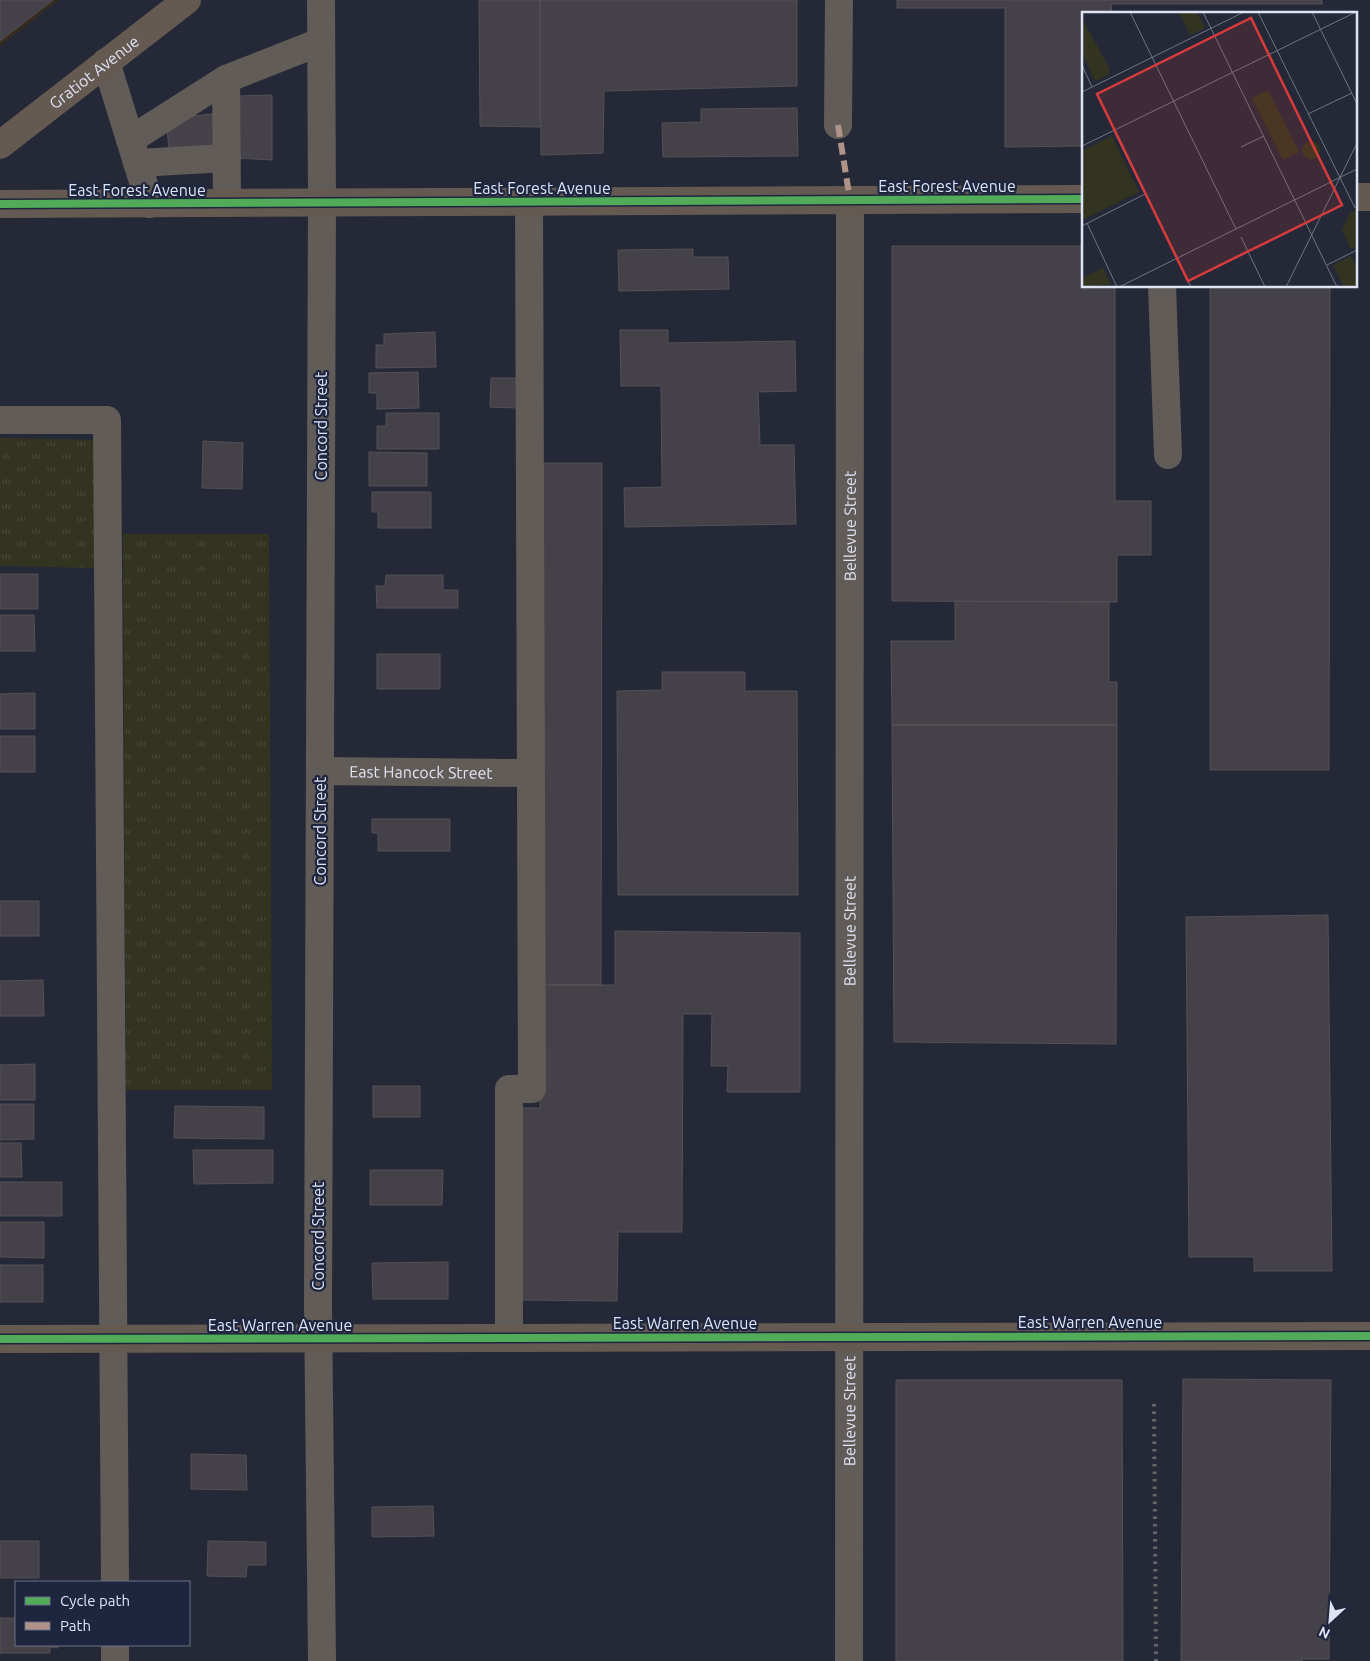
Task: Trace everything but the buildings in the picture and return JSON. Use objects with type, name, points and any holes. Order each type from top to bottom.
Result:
[{"type":"main road","name":"Gratiot Avenue","points":[[0,144],[187,0]]},
{"type":"main road","name":"East Forest Avenue","points":[[0,204],[1082,199]]},
{"type":"main road","name":"East Warren Avenue","points":[[0,1339],[1370,1336]]},
{"type":"street","name":"Concord Street","points":[[321,0],[318,1339],[322,1661]]},
{"type":"street","points":[[838,125],[839,0]]},
{"type":"street","points":[[134,152],[226,79],[320,42]]},
{"type":"street","points":[[106,62],[150,204]]},
{"type":"street","points":[[226,79],[227,203]]},
{"type":"street","points":[[134,152],[227,158]]},
{"type":"street","name":"Bellevue Street","points":[[849,1661],[850,200]]},
{"type":"street","points":[[510,1338],[509,1089],[532,1089],[529,202]]},
{"type":"street","points":[[1162,288],[1168,455]]},
{"type":"street","points":[[0,420],[107,420],[114,1581]]},
{"type":"street","name":"East Hancock Street","points":[[320,771],[522,773]]},
{"type":"street","points":[[115,1646],[115,1661]]},
{"type":"shaded area","points":[[0,0],[59,0],[0,46]]},
{"type":"green space","points":[[0,438],[96,440],[94,568],[0,566]]},
{"type":"green space","points":[[123,534],[269,534],[272,1090],[126,1090]]},
{"type":"railway","points":[[1154,1404],[1156,1661]]},
{"type":"marked path","points":[[838,125],[850,200]]},
{"type":"cycle path","points":[[0,204],[1082,199]]},
{"type":"cycle path","points":[[0,1339],[1370,1336]]}]
